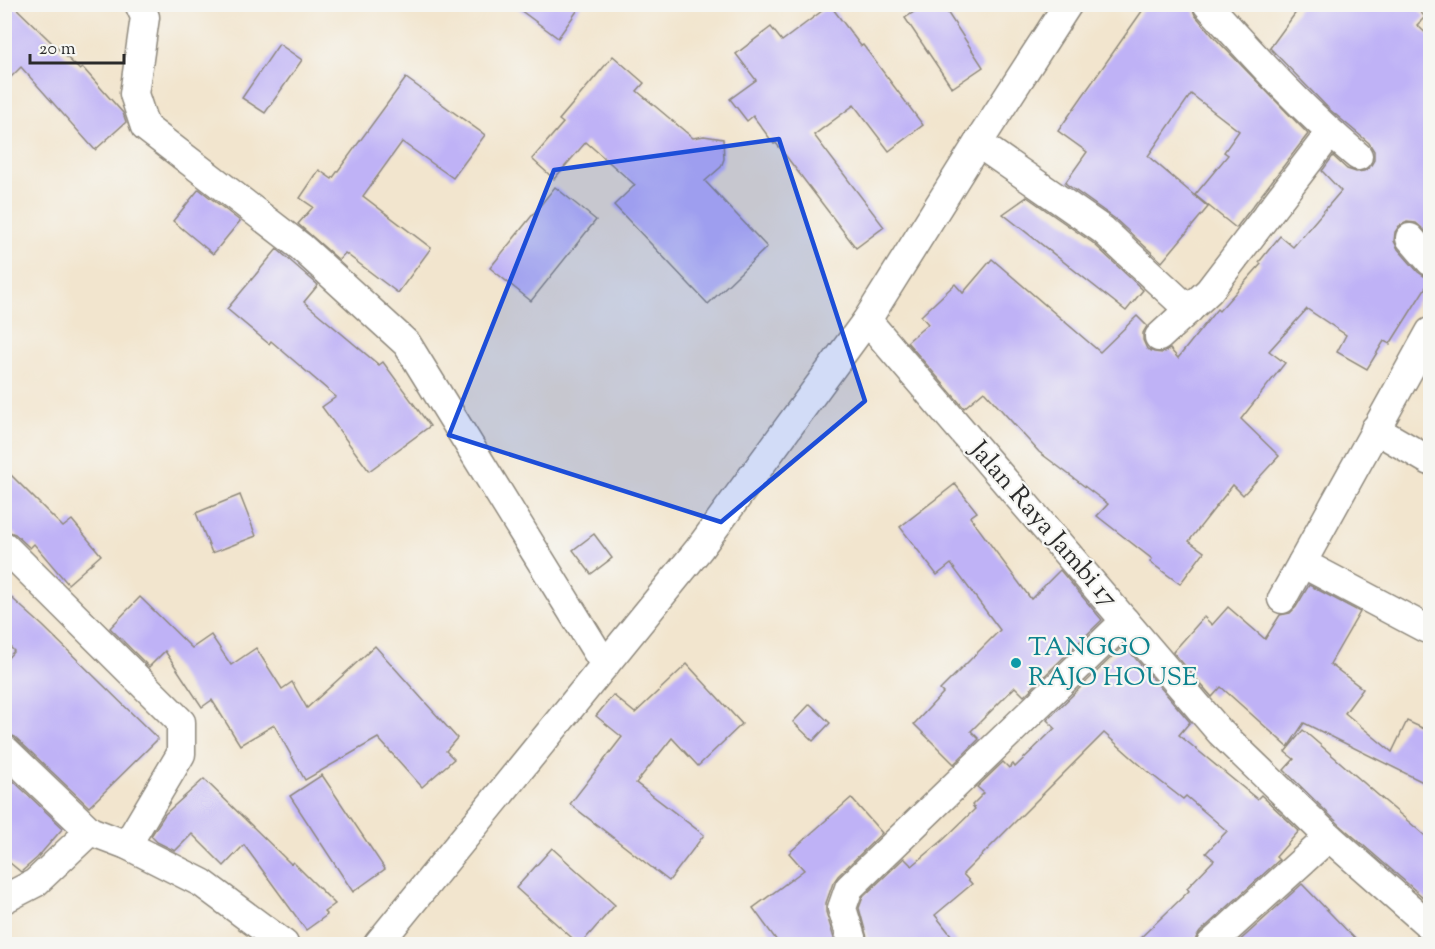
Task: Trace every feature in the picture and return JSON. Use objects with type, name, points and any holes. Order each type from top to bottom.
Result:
[{"type":"street","points":[[139,4],[145,17],[134,94],[145,127],[301,247],[407,344],[605,665]]},
{"type":"street","points":[[378,945],[699,549],[867,320],[1068,4]]},
{"type":"street","points":[[1207,4],[1263,66],[1330,133],[1358,156]]},
{"type":"street","points":[[1160,337],[1209,291],[1330,133]]},
{"type":"street","points":[[978,143],[1103,230],[1189,310]]},
{"type":"street","points":[[1410,238],[1431,261]]},
{"type":"street","name":"Jalan Raya Jambi 17","points":[[867,320],[1220,732],[1329,837],[1431,926]]},
{"type":"street","points":[[1282,599],[1431,332]]},
{"type":"street","points":[[1375,429],[1431,461]]},
{"type":"street","points":[[4,546],[181,722],[181,754],[127,845]]},
{"type":"street","points":[[1302,563],[1425,628]]},
{"type":"street","points":[[853,945],[842,908],[849,888],[1125,621]]},
{"type":"street","points":[[4,749],[90,831],[127,845],[202,883],[284,945]]},
{"type":"street","points":[[4,899],[35,883],[90,831]]},
{"type":"street","points":[[1211,945],[1329,837]]},
{"type":"highlighted area","points":[[779,139],[865,401],[721,522],[449,435],[554,170]]},
{"type":"building","points":[[4,4],[12,4],[80,70],[83,68],[123,113],[126,122],[95,150],[21,67],[4,84]]},
{"type":"building","points":[[512,4],[582,4],[558,38]]},
{"type":"building","points":[[926,4],[942,4],[983,67],[952,88],[905,18]]},
{"type":"building","points":[[1147,4],[1191,4],[1195,15],[1213,36],[1308,134],[1236,228],[1195,195],[1228,155],[1224,152],[1239,131],[1191,94],[1148,156],[1208,207],[1162,262],[1114,218],[1065,183],[1087,152],[1058,131]]},
{"type":"building","points":[[1302,4],[1413,4],[1425,17],[1417,25],[1431,38],[1431,236],[1416,223],[1407,222],[1399,226],[1395,232],[1394,241],[1418,272],[1431,279],[1390,344],[1384,341],[1367,369],[1337,352],[1346,335],[1307,309],[1269,351],[1285,363],[1241,419],[1279,456],[1243,495],[1233,485],[1189,541],[1204,552],[1180,584],[1150,562],[1152,559],[1097,516],[1108,504],[1039,452],[984,391],[964,408],[907,342],[928,324],[921,316],[955,284],[963,293],[992,259],[1100,352],[1137,316],[1147,326],[1143,333],[1143,340],[1147,349],[1162,353],[1170,349],[1178,358],[1217,309],[1219,311],[1261,264],[1259,262],[1280,236],[1293,247],[1341,191],[1322,171],[1333,156],[1347,169],[1356,172],[1370,167],[1374,160],[1374,151],[1369,143],[1329,109],[1270,48]]},
{"type":"building","points":[[830,5],[923,125],[889,151],[854,105],[814,135],[884,227],[856,248],[776,143],[774,144],[753,116],[747,121],[730,99],[756,80],[736,54],[771,27],[782,41]]},
{"type":"building","points":[[279,44],[302,60],[265,113],[242,98]]},
{"type":"building","points":[[613,56],[644,83],[637,91],[693,138],[704,136],[723,139],[724,159],[721,167],[705,181],[767,247],[708,304],[614,205],[635,185],[586,142],[554,179],[532,159],[563,123],[559,120]]},
{"type":"building","points":[[406,78],[485,135],[453,178],[402,142],[363,196],[431,248],[398,293],[345,253],[339,260],[298,224],[313,207],[300,198],[319,170],[332,179]]},
{"type":"building","points":[[555,187],[596,220],[531,301],[490,268]]},
{"type":"building","points":[[199,189],[240,221],[213,254],[173,221]]},
{"type":"building","points":[[1027,197],[1093,243],[1143,290],[1126,311],[1003,214]]},
{"type":"building","points":[[277,249],[318,285],[304,302],[379,365],[383,362],[430,426],[369,471],[322,407],[336,397],[271,341],[269,344],[227,309]]},
{"type":"building","points":[[4,468],[63,527],[72,520],[101,555],[68,584],[34,544],[30,548],[15,534],[4,530]]},
{"type":"building","points":[[955,484],[977,512],[970,517],[1031,599],[1060,570],[1102,620],[1024,696],[1015,687],[971,731],[979,739],[954,764],[914,724],[943,693],[940,690],[1000,630],[951,564],[937,575],[900,527]]},
{"type":"building","points":[[240,495],[256,536],[212,553],[196,513]]},
{"type":"building","points":[[594,534],[612,558],[591,574],[573,550]]},
{"type":"building","points":[[1309,585],[1360,612],[1330,664],[1363,689],[1345,713],[1392,752],[1407,721],[1431,732],[1431,786],[1304,723],[1288,747],[1221,687],[1212,697],[1173,652],[1204,617],[1212,625],[1228,607],[1265,639],[1280,615],[1290,613],[1296,607]]},
{"type":"building","points":[[4,591],[158,739],[89,807],[15,737],[4,733],[4,662],[14,651],[4,641]]},
{"type":"building","points":[[140,597],[192,648],[211,635],[231,665],[256,648],[282,689],[292,682],[307,708],[375,646],[457,738],[446,751],[454,759],[422,787],[378,738],[305,780],[274,725],[240,745],[212,700],[202,707],[165,651],[149,667],[110,628]]},
{"type":"building","points":[[1124,645],[1190,722],[1179,735],[1257,799],[1261,795],[1299,831],[1276,857],[1279,860],[1200,932],[1195,945],[1133,945],[1189,891],[1187,888],[1214,860],[1206,853],[1227,831],[1186,796],[1183,799],[1147,771],[1104,733],[963,874],[972,884],[935,915],[959,945],[869,945],[859,908],[863,897],[904,858],[912,866],[942,841],[975,809],[972,805],[984,793],[977,787],[1003,762],[1009,768],[1013,764],[1015,767],[1055,728],[1047,720]]},
{"type":"building","points":[[687,664],[742,724],[698,766],[672,738],[636,783],[704,835],[669,881],[570,804],[622,737],[596,716],[613,695],[635,713]]},
{"type":"building","points":[[810,704],[830,723],[813,741],[793,722]]},
{"type":"building","points":[[1303,730],[1431,841],[1431,904],[1340,825],[1284,770],[1294,759],[1285,752]]},
{"type":"building","points":[[4,772],[63,828],[37,858],[21,872],[4,858]]},
{"type":"building","points":[[322,775],[385,869],[353,892],[290,796]]},
{"type":"building","points":[[204,779],[335,904],[324,912],[327,915],[306,930],[244,845],[224,866],[192,834],[175,851],[157,842],[151,836],[165,814]]},
{"type":"building","points":[[851,798],[882,833],[833,883],[826,903],[826,912],[836,945],[780,945],[753,908],[804,870],[789,853]]},
{"type":"building","points":[[552,848],[615,905],[580,945],[516,888]]},
{"type":"building","points":[[1302,884],[1361,945],[1235,945]]},
{"type":"place","name":"TANGGO RAJO HOUSE","points":[[1016,663]]}]
